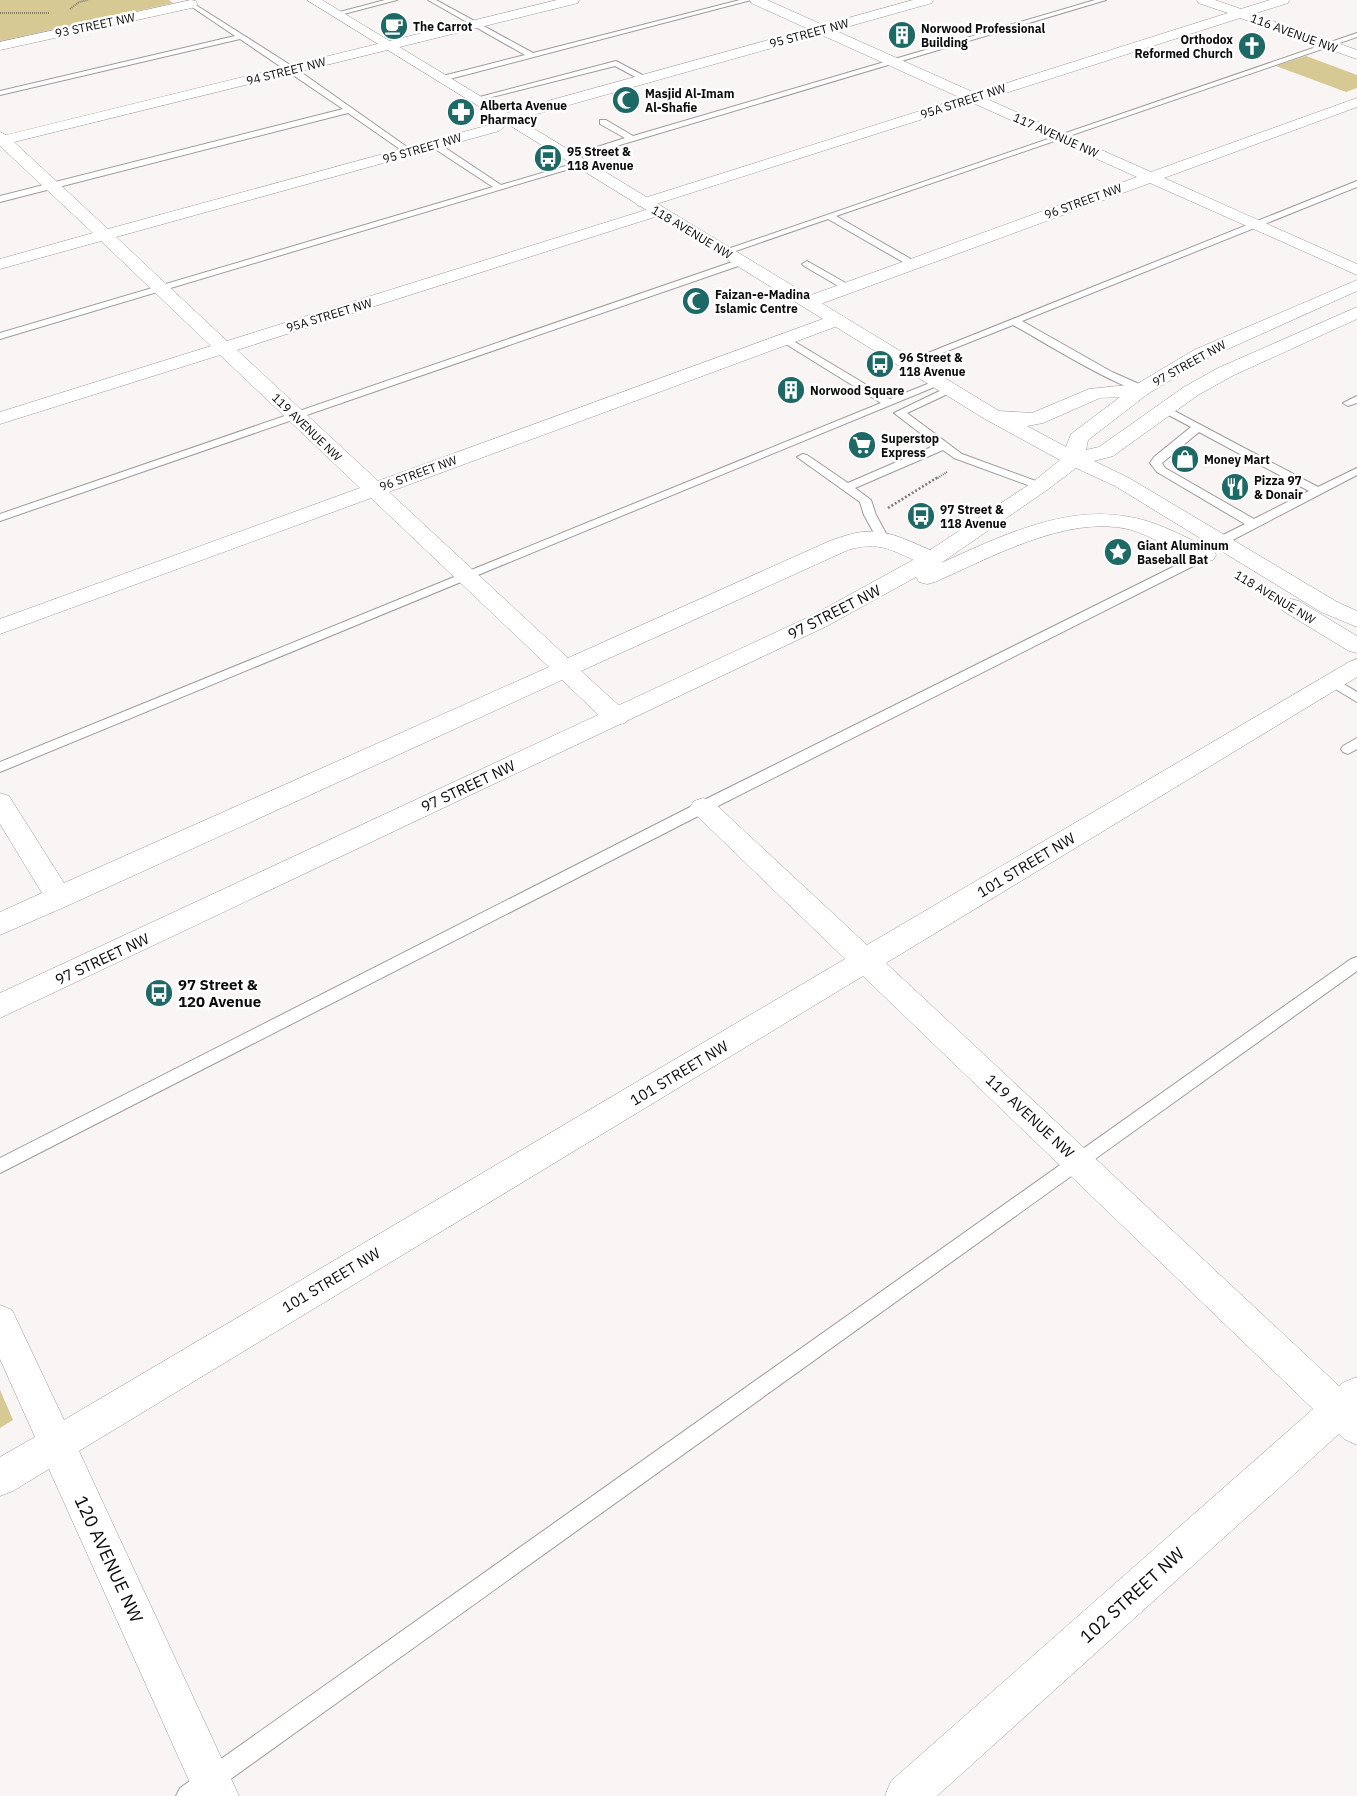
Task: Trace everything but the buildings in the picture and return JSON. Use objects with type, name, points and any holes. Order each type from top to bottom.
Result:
[{"type":"street","name":"118 AVENUE NW","points":[[313,0],[992,415],[1074,459],[1122,482],[1212,549],[1357,646]]},
{"type":"street","name":"94 STREET NW","points":[[1,140],[572,0]]},
{"type":"street","name":"117 AVENUE NW","points":[[756,0],[1357,270]]},
{"type":"street","name":"95 STREET NW","points":[[0,264],[435,145],[494,128],[507,118],[524,112],[927,0]]},
{"type":"street","name":"116 AVENUE NW","points":[[1203,0],[1357,55]]},
{"type":"street","name":"95A STREET NW","points":[[0,418],[224,348],[973,98],[1283,0]]},
{"type":"street","name":"93 STREET NW","points":[[0,46],[191,4]]},
{"type":"street","name":"96 STREET NW","points":[[809,302],[1357,102]]},
{"type":"street","name":"119 AVENUE NW","points":[[1,140],[296,416],[367,492],[467,575],[616,717]]},
{"type":"street","name":"97 STREET NW","points":[[1074,459],[1078,438],[1142,389],[1201,354],[1357,285]]},
{"type":"street","name":"97 STREET NW","points":[[0,1006],[819,621],[932,559],[1040,486],[1074,459],[1106,452],[1191,391],[1225,372],[1357,312]]},
{"type":"street","name":"96 STREET NW","points":[[0,627],[837,320]]},
{"type":"street","points":[[992,415],[1024,420],[1036,419],[1096,393],[1142,389]]},
{"type":"street","points":[[819,621],[1045,528],[1069,523],[1088,520],[1123,522],[1212,549]]},
{"type":"street","points":[[0,924],[840,545],[863,538],[883,539],[932,559]]},
{"type":"street","name":"118 AVENUE NW","points":[[1212,549],[1357,620]]},
{"type":"street","name":"101 STREET NW","points":[[0,1478],[1357,667]]},
{"type":"street","points":[[0,802],[59,898]]},
{"type":"street","name":"119 AVENUE NW","points":[[703,807],[1078,1161],[1351,1410]]},
{"type":"street","name":"120 AVENUE NW","points":[[0,1321],[56,1444],[206,1791]]},
{"type":"street","name":"102 STREET NW","points":[[906,1796],[1351,1410]]},
{"type":"lane","points":[[336,14],[394,0]]},
{"type":"lane","points":[[431,0],[532,56]]},
{"type":"lane","points":[[442,79],[748,0]]},
{"type":"lane","points":[[0,336],[500,188],[632,139],[1103,0]]},
{"type":"lane","points":[[191,4],[292,70],[410,152]]},
{"type":"lane","points":[[724,252],[1357,34]]},
{"type":"lane","points":[[0,93],[239,37]]},
{"type":"lane","points":[[476,99],[616,63],[644,78]]},
{"type":"lane","points":[[0,199],[350,110]]},
{"type":"lane","points":[[603,122],[632,139]]},
{"type":"lane","points":[[435,145],[500,188]]},
{"type":"lane","points":[[908,363],[1357,184]]},
{"type":"lane","points":[[829,216],[914,264]]},
{"type":"lane","points":[[0,518],[742,262]]},
{"type":"lane","points":[[807,264],[848,288]]},
{"type":"lane","points":[[1014,321],[1108,374],[1142,389]]},
{"type":"lane","points":[[785,339],[888,403]]},
{"type":"lane","points":[[0,767],[888,403],[944,386]]},
{"type":"lane","points":[[944,386],[899,413],[958,456],[1040,486]]},
{"type":"lane","points":[[1165,409],[1317,491]]},
{"type":"lane","points":[[1198,427],[1158,459],[1156,463],[1161,470],[1254,524]]},
{"type":"lane","points":[[847,487],[944,446]]},
{"type":"lane","points":[[803,457],[865,500],[870,515],[883,539]]},
{"type":"lane","points":[[0,1166],[1212,549],[1254,524],[1357,471]]},
{"type":"lane","points":[[1332,681],[1357,698]]},
{"type":"lane","points":[[206,1791],[1078,1161],[1357,963]]},
{"type":"path","points":[[0,13],[55,14]]},
{"type":"path","points":[[870,515],[891,507],[968,460]]},
{"type":"shaded area","points":[[0,0],[169,0],[173,3],[0,41]]},
{"type":"shaded area","points":[[1306,56],[1357,75],[1357,88],[1346,92],[1276,66]]},
{"type":"shaded area","points":[[0,1390],[13,1420],[0,1428]]},
{"type":"place","name":"The Carrot","points":[[394,26]]},
{"type":"place","name":"Norwood Professional Building","points":[[902,35]]},
{"type":"place","name":"Orthodox Reformed Church","points":[[1252,46]]},
{"type":"place","name":"Masjid Al-Imam Al-Shafie","points":[[626,100]]},
{"type":"place","name":"Alberta Avenue Pharmacy","points":[[461,112]]},
{"type":"place","name":"95 Street & 118 Avenue","points":[[548,158]]},
{"type":"place","name":"Faizan-e-Madina Islamic Centre","points":[[696,301]]},
{"type":"place","name":"96 Street & 118 Avenue","points":[[880,364]]},
{"type":"place","name":"Norwood Square","points":[[791,390]]},
{"type":"place","name":"Superstop Express","points":[[862,445]]},
{"type":"place","name":"Money Mart","points":[[1185,459]]},
{"type":"place","name":"Pizza 97 & Donair","points":[[1235,487]]},
{"type":"place","name":"97 Street & 118 Avenue","points":[[921,516]]},
{"type":"place","name":"Giant Aluminum Baseball Bat","points":[[1118,552]]},
{"type":"place","name":"97 Street & 120 Avenue","points":[[159,993]]}]
